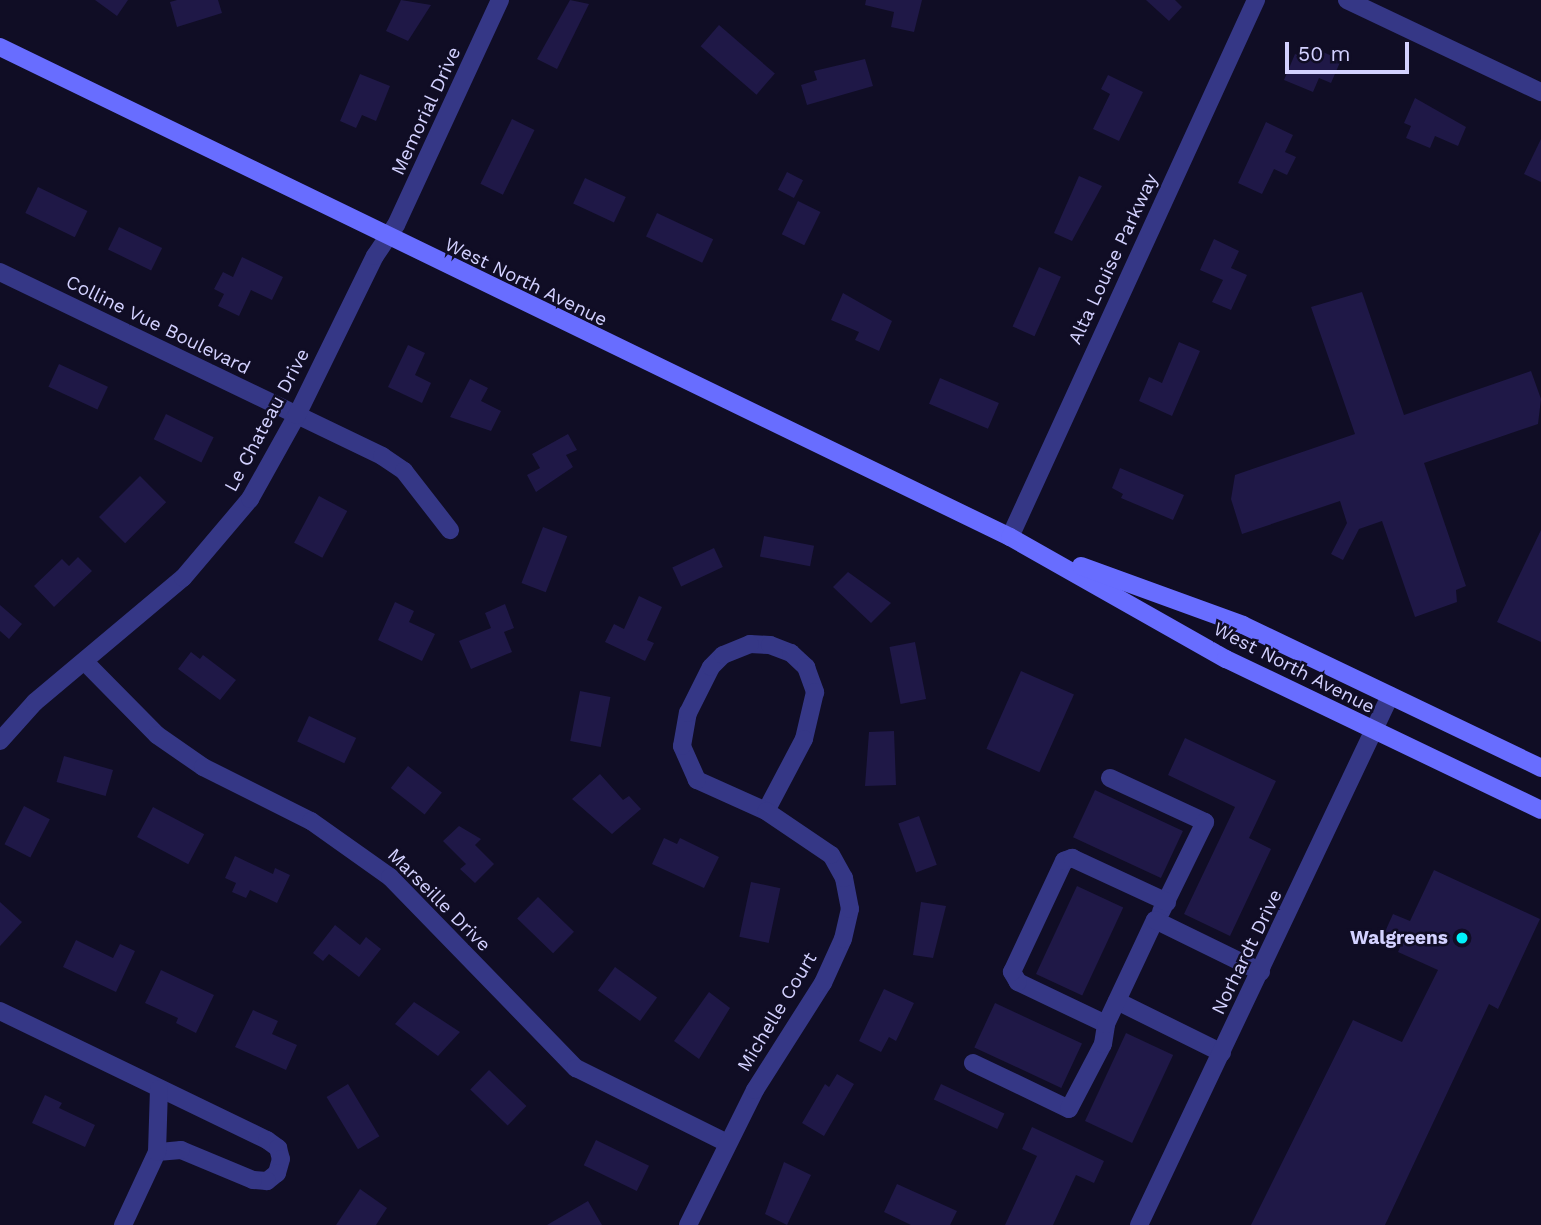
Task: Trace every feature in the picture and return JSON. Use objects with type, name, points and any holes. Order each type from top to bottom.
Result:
[{"type":"main road","name":"West North Avenue","points":[[0,47],[387,239],[1010,537],[1226,659],[1541,810]]},
{"type":"main road","name":"West North Avenue","points":[[1035,550],[1243,625],[1541,768]]},
{"type":"street","name":"Memorial Drive","points":[[387,239],[500,0]]},
{"type":"street","name":"Alta Louise Parkway","points":[[1010,537],[1256,0]]},
{"type":"street","points":[[1346,0],[1541,92]]},
{"type":"street","name":"Le Chateau Drive","points":[[0,741],[35,702],[86,663],[183,578],[228,528],[297,415],[387,239]]},
{"type":"street","name":"Colline Vue Boulevard","points":[[0,272],[297,415],[404,471],[450,530]]},
{"type":"street","name":"Michelle Court","points":[[688,1225],[727,1143],[823,983],[843,939],[850,909],[844,878],[831,855],[766,811],[697,780],[682,746],[688,713],[711,667],[723,655],[750,644],[791,653],[806,667],[815,692],[804,739],[766,811]]},
{"type":"street","name":"Marseille Drive","points":[[86,663],[169,743],[203,767],[336,836],[390,877],[576,1068],[727,1143]]},
{"type":"street","name":"Norhardt Drive","points":[[1139,1225],[1390,695]]},
{"type":"street","points":[[973,1063],[1069,1109],[1103,1044],[1106,1024],[1205,822],[1110,778]]},
{"type":"street","points":[[1106,1024],[1018,982],[1012,972],[1064,861],[1072,858],[1167,902]]},
{"type":"street","points":[[1155,920],[1261,972]]},
{"type":"street","points":[[1117,1001],[1222,1053]]},
{"type":"street","points":[[0,1011],[267,1140],[278,1148],[281,1159],[276,1173],[267,1181],[253,1180],[181,1150],[157,1152]]},
{"type":"street","points":[[123,1225],[157,1152],[159,1089]]},
{"type":"building","points":[[95,0],[128,0],[117,16]]},
{"type":"building","points":[[218,0],[222,13],[177,27],[170,2]]},
{"type":"building","points":[[401,0],[431,5],[408,41],[386,31]]},
{"type":"building","points":[[570,0],[589,4],[557,69],[537,59]]},
{"type":"building","points":[[866,0],[922,0],[914,32],[891,27],[894,12],[865,5]]},
{"type":"building","points":[[1146,0],[1175,0],[1182,7],[1169,21]]},
{"type":"building","points":[[719,25],[775,74],[756,95],[701,46]]},
{"type":"building","points":[[1305,44],[1341,60],[1331,83],[1319,78],[1313,92],[1284,80],[1295,54],[1300,56]]},
{"type":"building","points":[[865,59],[873,86],[807,105],[801,85],[817,80],[814,71]]},
{"type":"building","points":[[360,74],[390,86],[376,121],[362,115],[356,128],[340,121]]},
{"type":"building","points":[[1108,75],[1143,92],[1119,141],[1093,129],[1110,94],[1101,89]]},
{"type":"building","points":[[1415,98],[1466,127],[1458,146],[1435,136],[1430,148],[1406,138],[1411,126],[1404,123]]},
{"type":"building","points":[[512,119],[534,130],[503,195],[480,184]]},
{"type":"building","points":[[1266,122],[1293,135],[1285,152],[1296,157],[1287,175],[1274,169],[1262,194],[1238,183]]},
{"type":"building","points":[[1541,139],[1541,182],[1524,174]]},
{"type":"building","points":[[787,172],[803,180],[794,198],[778,190]]},
{"type":"building","points":[[1079,176],[1102,186],[1072,241],[1054,233]]},
{"type":"building","points":[[585,178],[626,197],[614,222],[573,203]]},
{"type":"building","points":[[38,187],[87,211],[75,237],[25,213]]},
{"type":"building","points":[[798,201],[820,212],[804,245],[782,234]]},
{"type":"building","points":[[657,213],[713,239],[702,263],[646,237]]},
{"type":"building","points":[[119,227],[162,248],[151,271],[108,249]]},
{"type":"building","points":[[1214,239],[1239,251],[1231,268],[1247,275],[1231,310],[1212,302],[1223,280],[1200,270]]},
{"type":"building","points":[[242,257],[283,277],[272,300],[251,290],[239,316],[218,306],[224,294],[214,289],[223,272],[233,277]]},
{"type":"building","points":[[1039,267],[1061,277],[1034,336],[1013,326]]},
{"type":"building","points":[[1362,292],[1404,415],[1531,371],[1541,399],[1538,424],[1424,463],[1466,586],[1456,590],[1457,602],[1415,617],[1382,521],[1359,529],[1343,560],[1331,554],[1347,523],[1340,501],[1242,534],[1231,499],[1235,475],[1355,434],[1311,307]]},
{"type":"building","points":[[843,293],[892,321],[879,351],[855,340],[859,332],[831,320]]},
{"type":"building","points":[[1179,342],[1200,351],[1172,416],[1139,401],[1149,377],[1162,383]]},
{"type":"building","points":[[408,345],[425,353],[415,375],[431,383],[422,403],[388,387]]},
{"type":"building","points":[[59,364],[108,387],[97,409],[48,387]]},
{"type":"building","points":[[940,378],[999,403],[988,429],[929,404]]},
{"type":"building","points":[[470,379],[488,388],[481,401],[501,411],[491,431],[450,417]]},
{"type":"building","points":[[166,414],[214,437],[201,462],[154,439]]},
{"type":"building","points":[[568,434],[577,450],[566,455],[573,467],[536,492],[527,475],[540,468],[532,454]]},
{"type":"building","points":[[1120,468],[1184,495],[1173,520],[1121,498],[1123,494],[1112,488]]},
{"type":"building","points":[[140,476],[166,502],[125,543],[99,517]]},
{"type":"building","points":[[319,496],[347,511],[322,558],[294,543]]},
{"type":"building","points":[[543,527],[567,536],[546,592],[521,583]]},
{"type":"building","points":[[1541,530],[1541,642],[1497,622]]},
{"type":"building","points":[[764,536],[814,546],[810,566],[760,557]]},
{"type":"building","points":[[714,548],[723,567],[681,586],[672,567]]},
{"type":"building","points":[[78,557],[92,571],[54,607],[34,586],[62,559],[69,566]]},
{"type":"building","points":[[848,572],[891,603],[871,623],[833,587]]},
{"type":"building","points":[[639,596],[662,607],[647,640],[654,643],[645,661],[605,642],[614,624],[624,629]]},
{"type":"building","points":[[395,602],[414,611],[409,622],[435,634],[422,661],[378,640]]},
{"type":"building","points":[[505,604],[514,628],[504,632],[512,652],[471,669],[459,641],[491,628],[485,613]]},
{"type":"building","points":[[0,605],[22,624],[9,639],[0,631]]},
{"type":"building","points":[[915,642],[926,699],[901,704],[889,647]]},
{"type":"building","points":[[191,652],[200,659],[203,655],[236,680],[220,700],[178,669]]},
{"type":"building","points":[[1021,671],[1074,695],[1039,772],[986,749]]},
{"type":"building","points":[[580,691],[610,697],[601,747],[570,741]]},
{"type":"building","points":[[309,716],[356,738],[344,763],[297,741]]},
{"type":"building","points":[[894,731],[896,785],[865,786],[869,732]]},
{"type":"building","points":[[1185,738],[1276,781],[1249,838],[1271,849],[1230,936],[1184,914],[1235,807],[1168,775]]},
{"type":"building","points":[[64,756],[113,770],[106,796],[57,782]]},
{"type":"building","points":[[408,766],[442,792],[425,815],[391,788]]},
{"type":"building","points":[[600,774],[623,800],[629,796],[641,809],[612,834],[572,799]]},
{"type":"building","points":[[1095,790],[1183,831],[1161,878],[1073,837]]},
{"type":"building","points":[[24,806],[50,819],[30,857],[4,844]]},
{"type":"building","points":[[153,807],[204,834],[188,864],[137,837]]},
{"type":"building","points":[[919,816],[937,865],[916,872],[898,824]]},
{"type":"building","points":[[459,826],[481,839],[475,845],[494,864],[475,883],[460,869],[466,864],[443,841]]},
{"type":"building","points":[[664,838],[677,844],[680,838],[719,857],[704,888],[652,864]]},
{"type":"building","points":[[235,856],[273,874],[275,868],[290,875],[277,903],[250,890],[246,898],[232,892],[236,883],[225,878]]},
{"type":"building","points":[[1434,870],[1540,919],[1498,1009],[1489,1004],[1385,1225],[1251,1225],[1353,1020],[1402,1042],[1438,970],[1398,952],[1402,943],[1384,934],[1393,914],[1410,921]]},
{"type":"building","points":[[751,882],[780,888],[769,943],[739,937]]},
{"type":"building","points":[[1077,886],[1123,908],[1082,995],[1036,974]]},
{"type":"building","points":[[538,897],[574,932],[553,953],[517,919]]},
{"type":"building","points":[[0,902],[22,922],[0,946]]},
{"type":"building","points":[[921,902],[946,906],[933,958],[913,955]]},
{"type":"building","points":[[335,925],[360,945],[366,937],[381,949],[359,977],[329,954],[323,961],[313,953]]},
{"type":"building","points":[[76,940],[113,958],[120,944],[135,951],[116,992],[63,967]]},
{"type":"building","points":[[615,967],[657,998],[640,1021],[598,990]]},
{"type":"building","points":[[161,970],[214,995],[196,1033],[176,1023],[178,1018],[145,1003]]},
{"type":"building","points":[[884,989],[914,1003],[896,1041],[889,1037],[881,1052],[859,1041]]},
{"type":"building","points":[[709,992],[730,1008],[699,1059],[674,1041]]},
{"type":"building","points":[[414,1002],[460,1032],[438,1056],[395,1024]]},
{"type":"building","points":[[995,1003],[1082,1044],[1061,1088],[974,1047]]},
{"type":"building","points":[[253,1010],[278,1021],[272,1034],[297,1045],[286,1070],[235,1047]]},
{"type":"building","points":[[1126,1033],[1173,1055],[1132,1143],[1085,1121]]},
{"type":"building","points":[[489,1070],[526,1106],[508,1126],[470,1089]]},
{"type":"building","points":[[837,1074],[854,1084],[824,1136],[802,1123],[825,1084],[829,1087]]},
{"type":"building","points":[[348,1084],[379,1136],[358,1149],[327,1097]]},
{"type":"building","points":[[941,1084],[1004,1114],[997,1129],[934,1099]]},
{"type":"building","points":[[45,1095],[62,1103],[59,1108],[95,1125],[85,1147],[32,1123]]},
{"type":"building","points":[[1032,1127],[1104,1161],[1094,1183],[1076,1175],[1053,1225],[1005,1225],[1037,1156],[1022,1149]]},
{"type":"building","points":[[596,1140],[649,1166],[637,1191],[584,1165]]},
{"type":"building","points":[[784,1162],[811,1175],[787,1225],[765,1214]]},
{"type":"building","points":[[897,1184],[957,1211],[950,1225],[911,1225],[884,1212]]},
{"type":"building","points":[[360,1189],[387,1208],[376,1225],[336,1225]]},
{"type":"building","points":[[588,1201],[602,1225],[547,1225]]},
{"type":"place","name":"Walgreens","points":[[1462,938]]}]
